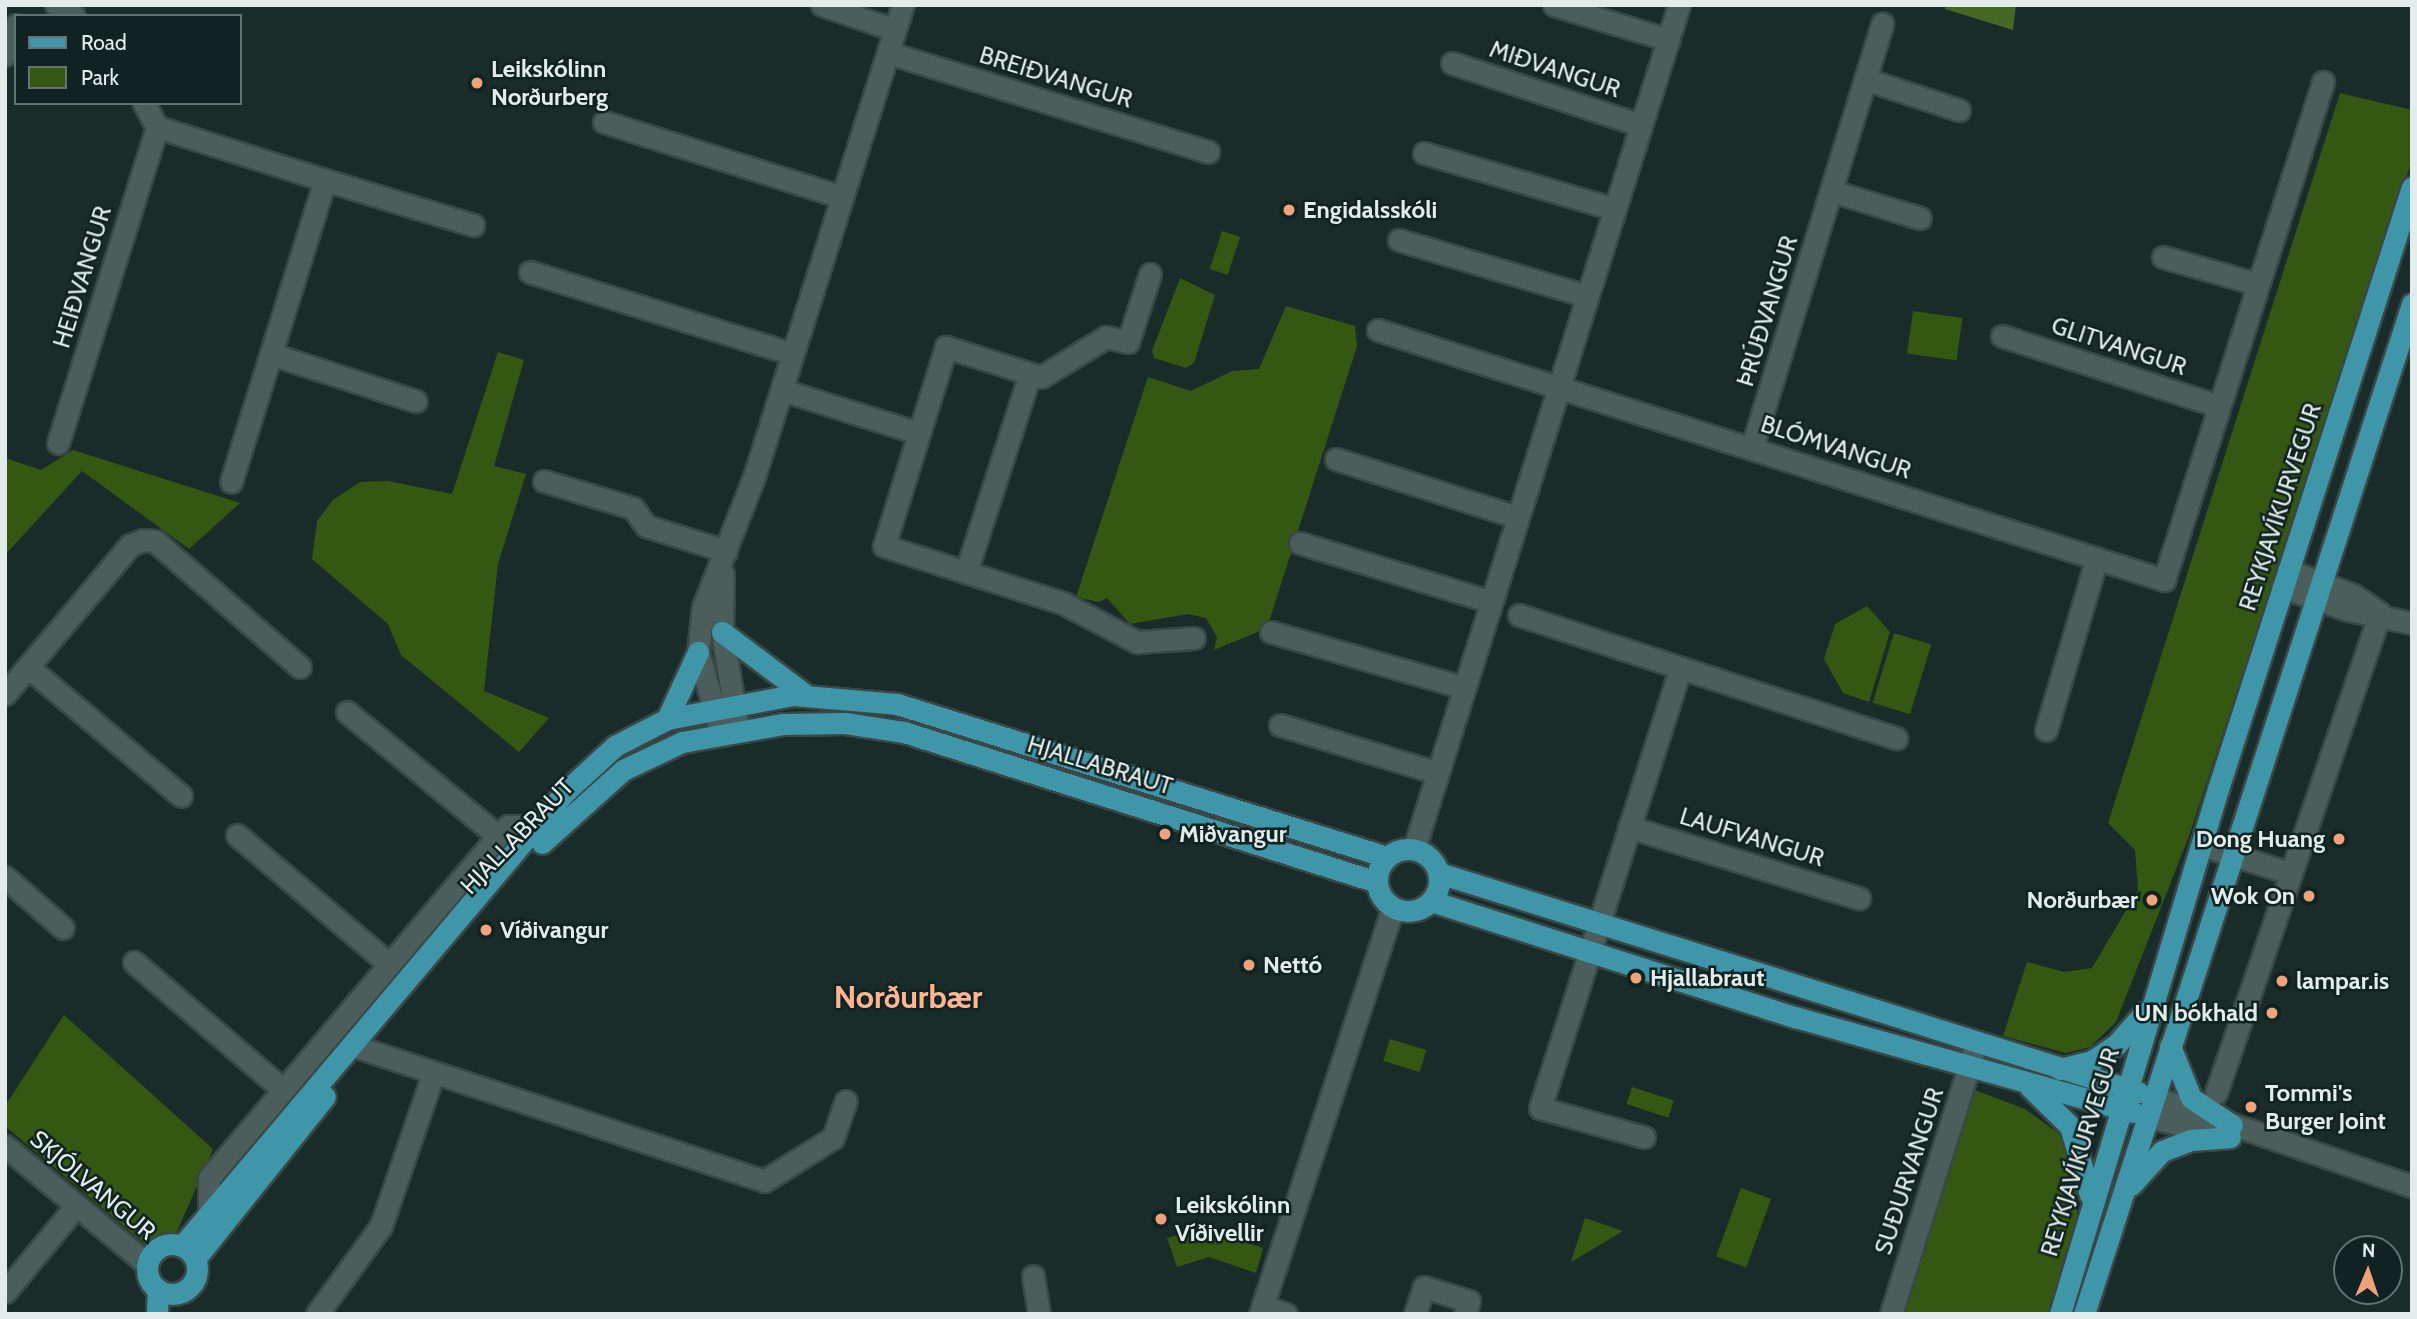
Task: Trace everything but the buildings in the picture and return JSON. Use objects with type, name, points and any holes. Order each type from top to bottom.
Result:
[{"type":"main road","name":"REYKJAVÍKURVEGUR","points":[[2060,1314],[2201,845],[2412,187]]},
{"type":"main road","points":[[2084,1314],[2412,304]]},
{"type":"main road","points":[[722,632],[806,695]]},
{"type":"main road","points":[[667,719],[698,652]]},
{"type":"main road","name":"HJALLABRAUT","points":[[189,1252],[598,759],[667,719],[733,702],[806,695],[868,698],[952,719],[1387,857]]},
{"type":"main road","name":"HJALLABRAUT","points":[[189,1252],[209,1212],[561,822],[623,771],[682,742],[730,731],[821,723],[904,732],[1377,882]]},
{"type":"main road","points":[[2123,1099],[2057,1069],[1439,873],[1414,849],[1387,857],[1377,882],[1393,908],[1406,911],[1431,901],[1969,1068],[2025,1084],[2123,1099],[2150,1107]]},
{"type":"main road","points":[[1431,901],[1439,873]]},
{"type":"main road","points":[[2057,1069],[2092,1061],[2116,1045],[2154,1000]]},
{"type":"main road","points":[[2170,1044],[2191,1098],[2231,1131]]},
{"type":"main road","points":[[2025,1084],[2070,1126],[2086,1166],[2091,1204]]},
{"type":"main road","points":[[2123,1195],[2162,1151],[2191,1140],[2231,1131]]},
{"type":"main road","points":[[157,1314],[158,1290],[148,1264],[157,1249],[189,1252],[194,1283],[180,1303],[158,1290]]},
{"type":"street","points":[[822,5],[895,30]]},
{"type":"street","points":[[730,731],[711,706],[698,652],[703,607],[726,551],[782,390],[903,5]]},
{"type":"street","points":[[1553,5],[1669,40]]},
{"type":"street","name":"MIÐVANGUR","points":[[1414,849],[1435,772],[1679,5]]},
{"type":"street","name":"ÞRÚÐVANGUR","points":[[1752,447],[1882,24]]},
{"type":"street","points":[[5,55],[14,30]]},
{"type":"street","name":"BREIÐVANGUR","points":[[889,53],[1208,152]]},
{"type":"street","name":"MIÐVANGUR","points":[[1452,63],[1641,125]]},
{"type":"street","points":[[1864,79],[1959,110]]},
{"type":"street","points":[[2219,406],[2323,82]]},
{"type":"street","points":[[145,105],[157,127],[473,225]]},
{"type":"street","points":[[604,122],[842,197]]},
{"type":"street","name":"HEIÐVANGUR","points":[[58,443],[157,127]]},
{"type":"street","points":[[1424,153],[1614,209]]},
{"type":"street","points":[[231,482],[325,180]]},
{"type":"street","points":[[1832,191],[1920,218]]},
{"type":"street","points":[[1399,240],[1587,296]]},
{"type":"street","points":[[2162,257],[2257,284]]},
{"type":"street","points":[[530,272],[793,355]]},
{"type":"street","points":[[1150,274],[1128,342],[1106,337],[1041,377],[946,347],[884,546],[1063,603],[1137,642],[1194,638]]},
{"type":"street","points":[[1378,330],[1559,385]]},
{"type":"street","name":"GLITVANGUR","points":[[2002,337],[2219,406]]},
{"type":"street","points":[[271,354],[416,401]]},
{"type":"street","points":[[966,572],[1030,374]]},
{"type":"street","name":"BLÓMVANGUR","points":[[1559,385],[2164,580],[2219,406]]},
{"type":"street","points":[[782,390],[918,433]]},
{"type":"street","points":[[1336,459],[1517,517]]},
{"type":"street","points":[[544,481],[633,508],[646,526],[726,551]]},
{"type":"street","points":[[5,694],[130,545],[143,540],[155,541],[300,667]]},
{"type":"street","points":[[1300,543],[1489,601]]},
{"type":"street","points":[[726,551],[722,632],[733,702],[730,731]]},
{"type":"street","points":[[2046,730],[2097,558]]},
{"type":"street","points":[[2285,578],[2412,623]]},
{"type":"street","points":[[2216,1093],[2380,613]]},
{"type":"street","points":[[1519,615],[1896,738]]},
{"type":"street","points":[[1271,632],[1462,687]]},
{"type":"street","points":[[29,667],[181,796]]},
{"type":"street","points":[[1644,1137],[1540,1108],[1680,668]]},
{"type":"street","name":"HJALLABRAUT","points":[[347,712],[498,836]]},
{"type":"street","points":[[1280,725],[1435,772]]},
{"type":"street","name":"HJALLABRAUT","points":[[209,1212],[209,1178],[498,836],[508,826],[539,827]]},
{"type":"street","name":"LAUFVANGUR","points":[[1629,827],[1860,898]]},
{"type":"street","points":[[237,835],[389,964]]},
{"type":"street","points":[[2201,845],[2290,873]]},
{"type":"street","points":[[5,877],[63,928]]},
{"type":"street","points":[[1286,1314],[1261,1310],[1393,908]]},
{"type":"street","points":[[134,962],[282,1089]]},
{"type":"street","name":"SUÐURVANGUR","points":[[1891,1314],[1976,1044]]},
{"type":"street","points":[[357,1047],[764,1181],[834,1138],[846,1101]]},
{"type":"street","points":[[317,1314],[381,1226],[433,1074]]},
{"type":"street","points":[[2150,1107],[2255,1136],[2412,1186]]},
{"type":"street","name":"SKJÓLVANGUR","points":[[5,1146],[75,1207],[148,1264]]},
{"type":"street","points":[[5,1292],[75,1207]]},
{"type":"street","points":[[1033,1276],[1040,1314]]},
{"type":"street","points":[[1415,1314],[1424,1287],[1469,1301],[1465,1314]]},
{"type":"green space","points":[[1946,5],[2016,5],[2013,30],[1945,9]]},
{"type":"green space","points":[[2340,93],[2412,110],[2412,160],[2189,836],[2116,1022],[2090,1047],[2066,1053],[2003,1036],[2027,962],[2064,972],[2092,968],[2138,890],[2135,850],[2108,823]]},
{"type":"green space","points":[[1222,231],[1240,237],[1228,275],[1210,269]]},
{"type":"green space","points":[[1180,278],[1215,295],[1194,363],[1186,368],[1154,358],[1152,351]]},
{"type":"green space","points":[[1286,306],[1355,326],[1357,346],[1267,628],[1214,650],[1217,637],[1206,618],[1188,614],[1130,624],[1107,598],[1099,602],[1076,597],[1148,377],[1191,391],[1232,371],[1259,369]]},
{"type":"green space","points":[[1913,311],[1963,318],[1957,361],[1907,354]]},
{"type":"green space","points":[[498,352],[524,360],[494,466],[526,474],[498,564],[484,691],[549,718],[519,752],[401,655],[388,624],[312,559],[317,521],[333,500],[360,482],[388,481],[452,494]]},
{"type":"green space","points":[[73,450],[240,503],[189,549],[82,471],[5,555],[5,458],[41,470]]},
{"type":"green space","points":[[1867,606],[1890,632],[1869,702],[1843,693],[1824,659],[1835,624]]},
{"type":"green space","points":[[1894,633],[1931,644],[1910,714],[1873,703]]},
{"type":"green space","points":[[64,1015],[213,1149],[176,1234],[147,1246],[5,1126],[7,1103]]},
{"type":"green space","points":[[1390,1039],[1426,1050],[1420,1072],[1383,1061]]},
{"type":"green space","points":[[1632,1087],[1674,1101],[1668,1118],[1626,1104]]},
{"type":"green space","points":[[1975,1090],[2025,1109],[2062,1136],[2077,1185],[2077,1230],[2054,1314],[1901,1314]]},
{"type":"green space","points":[[1741,1188],[1771,1199],[1746,1268],[1716,1257]]},
{"type":"green space","points":[[1585,1218],[1623,1231],[1571,1262]]},
{"type":"green space","points":[[1203,1228],[1263,1248],[1256,1273],[1209,1257],[1177,1267],[1167,1238]]},
{"type":"place","name":"Leikskólinn Norðurberg","points":[[477,83]]},
{"type":"place","name":"Engidalsskóli","points":[[1289,210]]},
{"type":"place","name":"Miðvangur","points":[[1165,834]]},
{"type":"place","name":"Dong Huang","points":[[2339,839]]},
{"type":"place","name":"Wok On","points":[[2309,896]]},
{"type":"place","name":"Norðurbær","points":[[2152,900]]},
{"type":"place","name":"Víðivangur","points":[[486,930]]},
{"type":"place","name":"Nettó","points":[[1249,965]]},
{"type":"place","name":"Hjallabraut","points":[[1636,978]]},
{"type":"place","name":"lampar.is","points":[[2282,981]]},
{"type":"place","name":"UN bókhald","points":[[2272,1013]]},
{"type":"place","name":"Tommi's Burger Joint","points":[[2251,1107]]},
{"type":"place","name":"Leikskólinn Víðivellir","points":[[1161,1219]]},
{"type":"district","name":"Norðurbær","points":[[908,997]]}]
